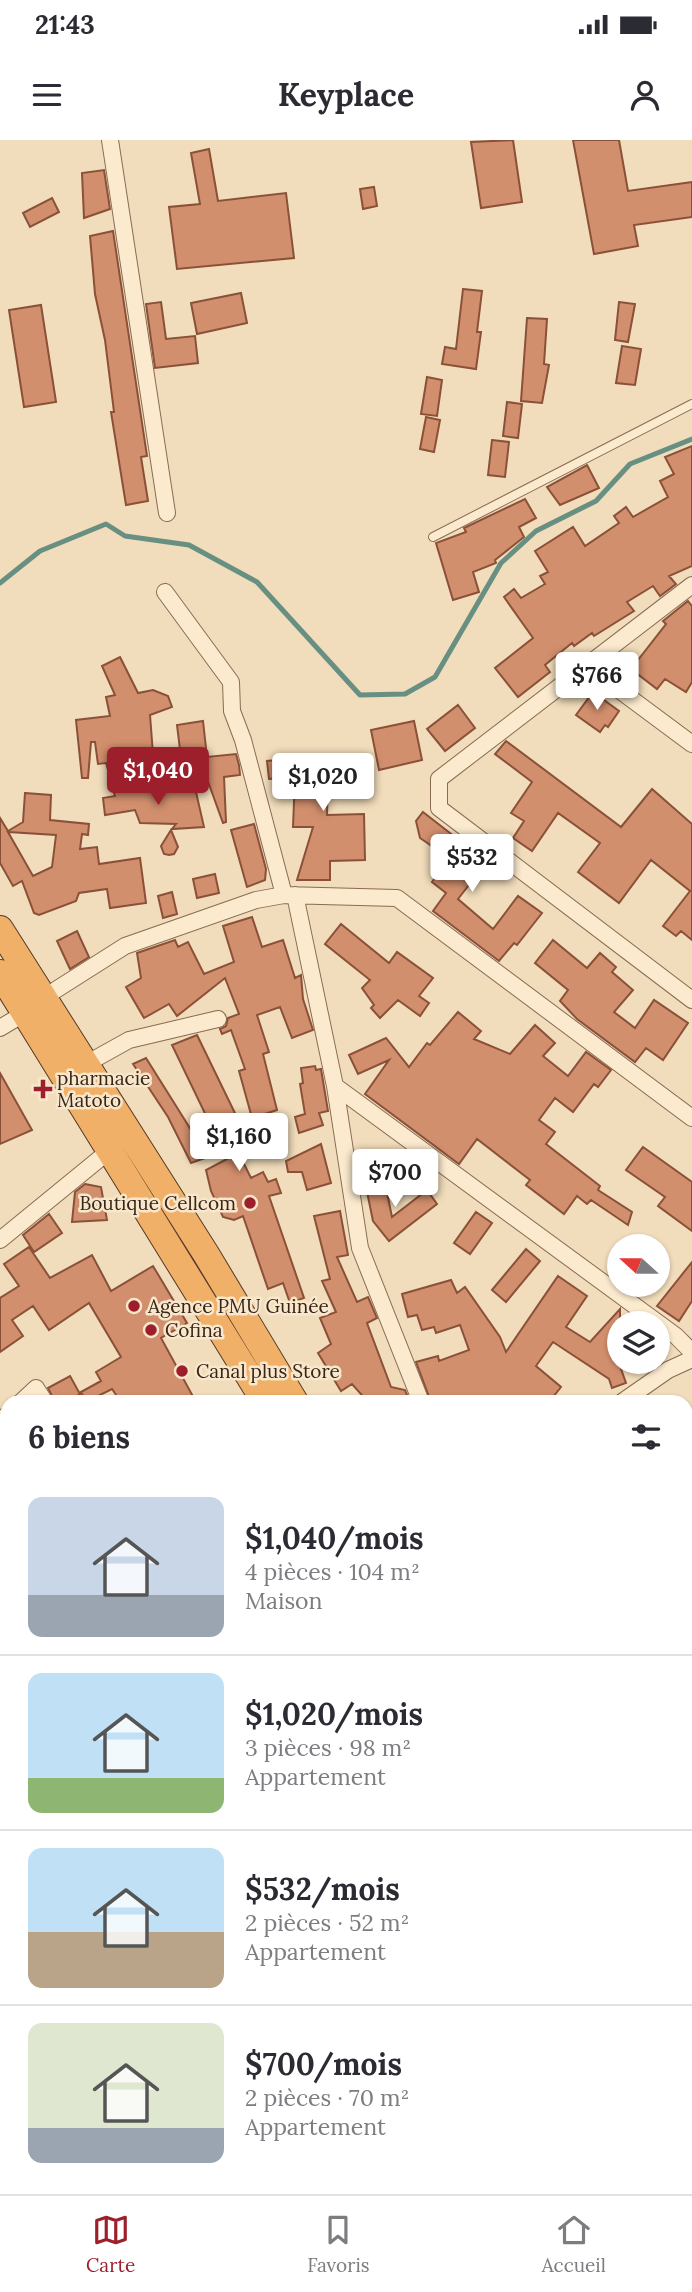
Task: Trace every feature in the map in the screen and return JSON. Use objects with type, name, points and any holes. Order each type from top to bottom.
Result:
[{"type":"highway","points":[[0,929],[34,1005],[109,1151],[261,1395]]},
{"type":"highway","points":[[0,972],[34,1005],[84,1065],[206,1254],[291,1395]]},
{"type":"street","points":[[110,140],[167,513]]},
{"type":"street","points":[[692,584],[439,779],[439,808],[692,1000]]},
{"type":"street","points":[[165,592],[230,682],[232,710],[290,895],[335,1086],[360,1248],[418,1395]]},
{"type":"street","points":[[587,666],[692,744]]},
{"type":"street","points":[[0,1028],[125,946],[256,900],[290,895],[397,898],[692,1118]]},
{"type":"street","points":[[84,1065],[130,1040],[218,1019]]},
{"type":"street","points":[[335,1086],[676,1336],[692,1352]]},
{"type":"street","points":[[0,1240],[109,1151]]},
{"type":"street","points":[[632,1395],[668,1370],[692,1359]]},
{"type":"street","points":[[28,1395],[36,1388],[40,1395]]},
{"type":"lane","points":[[433,537],[692,404]]},
{"type":"building","points":[[513,140],[522,202],[481,208],[471,142]]},
{"type":"building","points":[[573,140],[619,140],[628,191],[692,182],[692,217],[634,225],[638,246],[594,254]]},
{"type":"building","points":[[209,149],[218,201],[286,193],[294,258],[177,269],[169,207],[200,204],[191,153]]},
{"type":"building","points":[[104,170],[110,209],[84,218],[82,173]]},
{"type":"building","points":[[374,187],[377,206],[363,209],[360,189]]},
{"type":"building","points":[[52,198],[59,212],[30,227],[23,213]]},
{"type":"building","points":[[113,231],[147,456],[141,457],[148,501],[126,505],[111,412],[114,412],[105,340],[95,294],[90,236]]},
{"type":"building","points":[[463,289],[482,291],[477,332],[481,332],[476,369],[442,364],[445,347],[456,349]]},
{"type":"building","points":[[241,293],[247,323],[197,334],[191,303]]},
{"type":"building","points":[[161,302],[166,339],[195,336],[198,363],[155,368],[146,304]]},
{"type":"building","points":[[619,302],[635,304],[628,342],[615,340]]},
{"type":"building","points":[[41,305],[56,402],[24,407],[9,310]]},
{"type":"building","points":[[527,318],[547,319],[544,364],[549,365],[542,403],[521,401]]},
{"type":"building","points":[[622,346],[641,349],[635,385],[616,383]]},
{"type":"building","points":[[427,377],[442,380],[437,416],[421,414]]},
{"type":"building","points":[[507,402],[522,404],[518,438],[503,436]]},
{"type":"building","points":[[426,417],[440,420],[434,452],[420,449]]},
{"type":"building","points":[[492,440],[509,442],[505,477],[488,475]]},
{"type":"building","points":[[692,446],[692,566],[669,576],[676,584],[660,596],[653,586],[627,602],[634,611],[594,636],[592,633],[574,646],[572,643],[545,665],[550,672],[518,697],[495,668],[533,638],[504,597],[514,589],[521,598],[545,584],[540,576],[548,572],[535,551],[573,527],[585,546],[619,523],[614,516],[626,507],[633,517],[668,497],[660,481],[674,474],[665,457]]},
{"type":"building","points":[[587,465],[599,488],[560,505],[547,487]]},
{"type":"building","points":[[525,499],[536,518],[519,527],[524,537],[495,560],[496,563],[473,572],[479,592],[453,600],[436,543],[466,532],[464,528]]},
{"type":"building","points":[[688,601],[692,606],[692,682],[686,692],[665,679],[657,689],[631,669],[666,624],[663,621]]},
{"type":"building","points":[[120,657],[138,693],[153,690],[168,696],[172,707],[150,715],[154,767],[108,770],[106,763],[98,764],[95,742],[91,742],[88,778],[82,778],[76,720],[110,716],[106,697],[115,695],[102,666]]},
{"type":"building","points":[[593,692],[619,711],[608,727],[605,725],[600,732],[576,715]]},
{"type":"building","points":[[458,705],[475,728],[445,751],[427,729]]},
{"type":"building","points":[[203,721],[207,757],[236,754],[239,765],[240,775],[224,777],[226,822],[223,823],[206,776],[184,782],[177,725]]},
{"type":"building","points":[[414,721],[422,760],[379,770],[371,730]]},
{"type":"building","points":[[506,741],[621,827],[652,789],[692,824],[692,940],[681,931],[676,936],[663,926],[690,891],[651,860],[619,903],[578,872],[600,843],[558,813],[532,851],[513,838],[524,821],[511,813],[532,782],[495,754]]},
{"type":"building","points":[[314,757],[314,760],[363,758],[363,778],[328,780],[327,815],[364,814],[365,860],[330,861],[330,880],[297,880],[313,827],[293,827],[295,777],[269,779],[267,761]]},
{"type":"building","points":[[113,790],[196,792],[204,827],[172,829],[176,824],[140,823],[135,810],[105,815],[103,798],[115,796]]},
{"type":"building","points":[[25,793],[51,795],[50,820],[89,824],[88,835],[82,834],[80,849],[97,847],[99,864],[140,858],[146,903],[110,908],[107,889],[79,893],[76,901],[39,915],[34,913],[22,881],[13,886],[0,863],[0,818],[8,831],[23,822]],"holes":[[[8,832],[56,835],[52,867],[33,876]]]},
{"type":"building","points":[[423,812],[487,862],[458,899],[493,929],[518,896],[542,913],[517,945],[514,943],[499,961],[433,911],[446,893],[432,882],[449,858],[420,838],[416,821]]},
{"type":"building","points":[[254,824],[266,869],[265,880],[247,887],[231,830]]},
{"type":"building","points":[[171,830],[178,847],[174,854],[169,855],[164,854],[161,846]]},
{"type":"building","points":[[215,874],[219,893],[197,898],[193,879]]},
{"type":"building","points":[[172,892],[177,914],[163,918],[158,896]]},
{"type":"building","points":[[252,917],[262,947],[283,940],[295,978],[301,975],[303,999],[313,1030],[292,1038],[280,1007],[257,1015],[269,1052],[263,1054],[277,1110],[252,1118],[239,1071],[245,1069],[231,1030],[222,1034],[220,1029],[226,1026],[228,1018],[239,1014],[225,978],[177,1016],[169,1004],[144,1018],[126,987],[141,978],[137,953],[175,940],[178,947],[188,942],[204,974],[234,962],[223,926]]},
{"type":"building","points":[[341,924],[389,963],[397,952],[433,978],[419,996],[429,1003],[420,1016],[398,1000],[380,1018],[371,1008],[374,1005],[362,988],[370,980],[325,944]]},
{"type":"building","points":[[77,931],[89,957],[70,969],[57,941]]},
{"type":"building","points":[[553,940],[587,968],[600,953],[616,967],[612,972],[633,990],[614,1012],[635,1028],[654,1000],[688,1023],[663,1060],[646,1048],[635,1062],[577,1019],[560,1001],[568,990],[535,963]]},
{"type":"building","points":[[458,1012],[481,1031],[474,1039],[510,1054],[535,1025],[555,1043],[543,1056],[568,1076],[586,1052],[611,1070],[598,1087],[594,1084],[573,1112],[555,1098],[539,1120],[555,1132],[546,1144],[600,1186],[598,1190],[632,1212],[628,1225],[591,1200],[587,1204],[577,1196],[564,1214],[526,1185],[530,1180],[477,1139],[459,1164],[365,1094],[389,1060],[358,1074],[349,1055],[386,1038],[409,1067],[427,1043],[430,1045]]},
{"type":"building","points":[[197,1035],[247,1138],[251,1150],[239,1154],[251,1178],[263,1172],[268,1182],[276,1179],[281,1193],[269,1196],[304,1298],[290,1303],[283,1283],[268,1289],[243,1216],[234,1220],[223,1217],[211,1191],[206,1170],[227,1159],[172,1045]]},
{"type":"building","points":[[146,1058],[208,1157],[191,1163],[168,1117],[133,1064]]},
{"type":"building","points":[[315,1066],[316,1070],[321,1069],[328,1111],[319,1113],[323,1125],[299,1133],[295,1117],[305,1114],[300,1084],[303,1083],[301,1068]]},
{"type":"building","points":[[0,1073],[32,1130],[0,1144]]},
{"type":"building","points":[[321,1144],[331,1183],[307,1190],[302,1172],[288,1172],[286,1161]]},
{"type":"building","points":[[643,1147],[692,1182],[692,1231],[658,1206],[665,1197],[626,1170]]},
{"type":"building","points":[[384,1178],[392,1217],[427,1190],[437,1204],[389,1241],[373,1221],[365,1182]]},
{"type":"building","points":[[85,1184],[101,1187],[107,1220],[72,1222],[75,1192]]},
{"type":"building","points":[[340,1211],[348,1255],[337,1257],[357,1302],[368,1297],[377,1318],[367,1323],[391,1387],[405,1390],[407,1395],[362,1395],[352,1384],[341,1391],[318,1353],[331,1344],[320,1318],[336,1312],[322,1281],[330,1279],[314,1216]]},
{"type":"building","points":[[476,1212],[492,1223],[470,1254],[454,1243]]},
{"type":"building","points":[[49,1214],[62,1233],[34,1252],[23,1235]]},
{"type":"building","points":[[29,1247],[50,1278],[92,1255],[111,1291],[153,1266],[187,1323],[161,1338],[192,1395],[116,1395],[112,1389],[100,1395],[82,1395],[81,1392],[101,1381],[96,1372],[121,1357],[89,1303],[49,1330],[33,1306],[12,1320],[23,1336],[0,1352],[0,1298],[19,1286],[4,1264]]},
{"type":"building","points":[[526,1249],[540,1261],[506,1302],[492,1290]]},
{"type":"building","points":[[692,1262],[692,1301],[679,1321],[670,1315],[670,1311],[657,1306],[664,1297],[670,1297],[670,1290]]},
{"type":"building","points":[[558,1276],[587,1296],[566,1327],[590,1342],[607,1323],[607,1374],[623,1374],[626,1383],[612,1388],[609,1379],[553,1342],[536,1366],[561,1387],[555,1395],[428,1395],[416,1362],[438,1356],[439,1361],[469,1350],[460,1325],[436,1333],[434,1327],[422,1330],[417,1315],[408,1317],[402,1294],[451,1280],[457,1293],[465,1287],[500,1337],[506,1352]]},
{"type":"building","points":[[70,1376],[80,1394],[52,1395],[48,1388]]},
{"type":"waterway","points":[[0,583],[40,551],[106,524],[125,536],[189,545],[257,582],[360,695],[405,694],[435,677],[501,563],[536,531],[596,501],[630,464],[692,439]]},
{"type":"place","name":"pharmacie Matoto","points":[[43,1089]]},
{"type":"place","name":"Boutique Cellcom","points":[[250,1203]]},
{"type":"place","name":"Agence PMU Guinée","points":[[134,1306]]},
{"type":"place","name":"Cofina","points":[[151,1330]]},
{"type":"place","name":"Canal plus Store","points":[[182,1371]]}]
